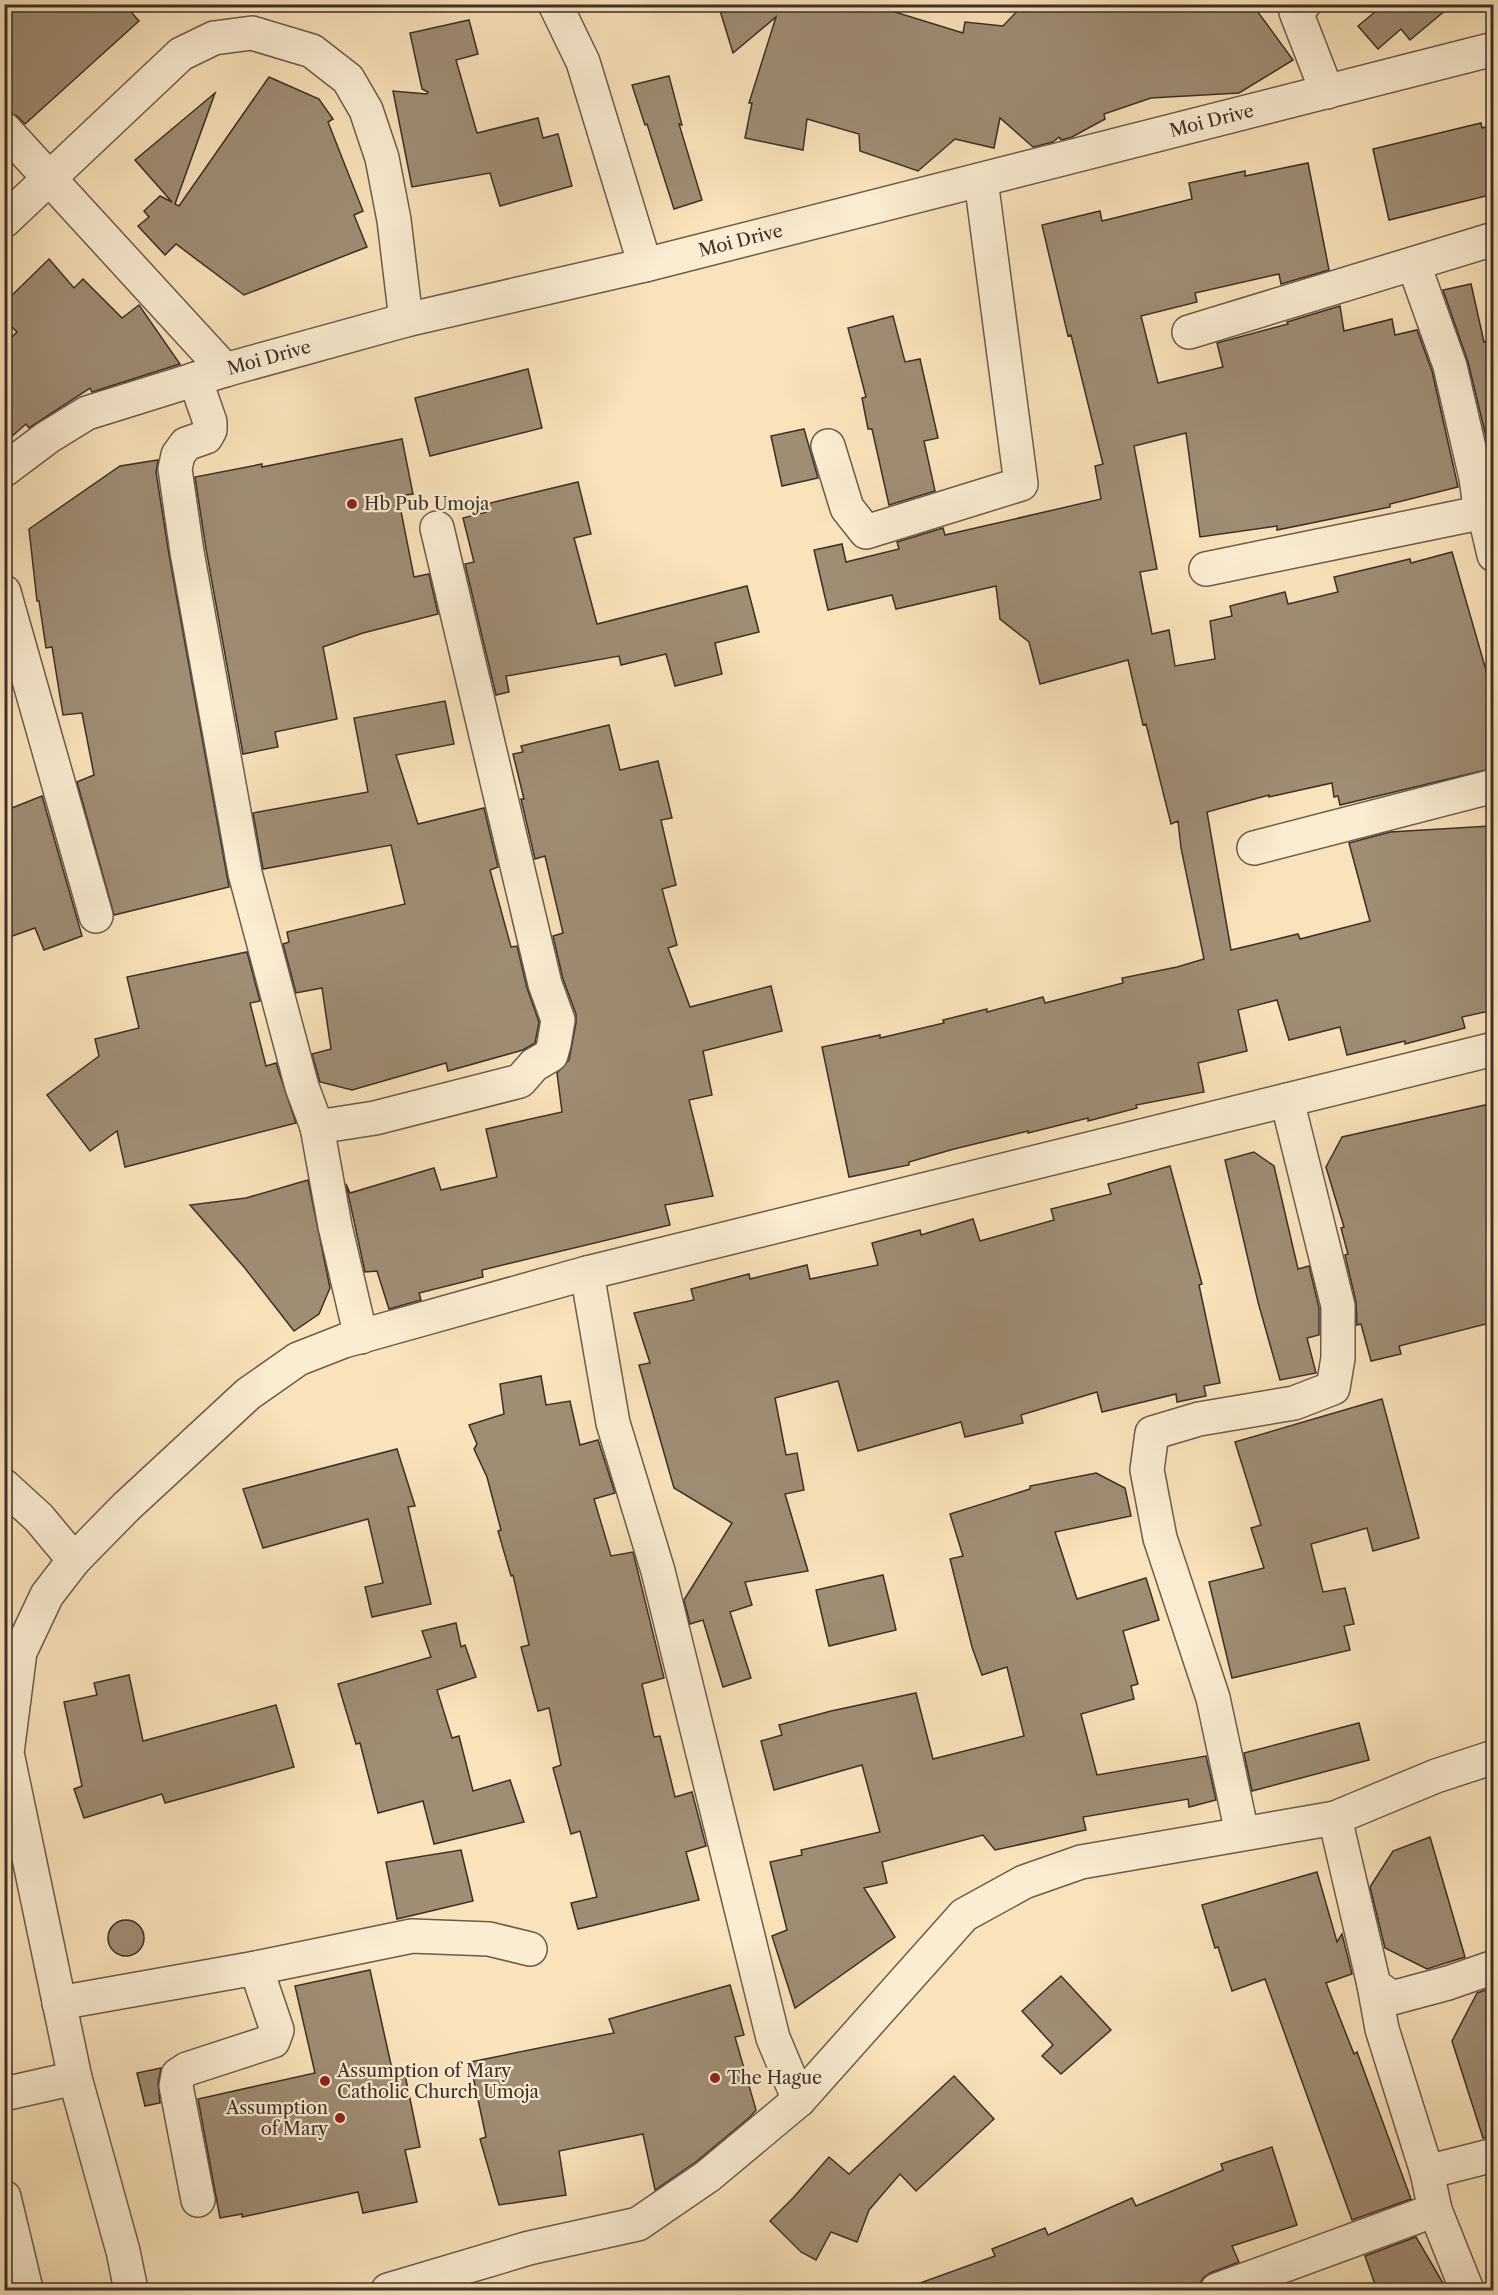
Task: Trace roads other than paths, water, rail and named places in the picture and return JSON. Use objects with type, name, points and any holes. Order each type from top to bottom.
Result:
[{"type":"street","points":[[555,4],[583,62],[645,265]]},
{"type":"street","points":[[1296,7],[1327,92]]},
{"type":"street","points":[[4,221],[181,54],[214,38],[252,33],[312,51],[348,79],[366,110],[382,158],[394,220],[405,320]]},
{"type":"street","name":"Moi Drive","points":[[4,470],[48,437],[87,413],[225,370],[405,320],[645,265],[1494,49]]},
{"type":"street","points":[[4,129],[225,370]]},
{"type":"street","points":[[828,446],[847,508],[866,532],[1021,484],[981,180]]},
{"type":"street","points":[[1189,332],[1494,239]]},
{"type":"street","points":[[1414,265],[1450,366],[1476,478],[1480,507],[1489,513],[1494,555]]},
{"type":"street","points":[[195,379],[210,422],[210,430],[206,437],[186,444],[178,455],[176,469],[187,552],[245,873],[302,1087],[317,1127],[335,1226],[361,1337]]},
{"type":"street","points":[[1206,569],[1489,513]]},
{"type":"street","points":[[317,1127],[375,1118],[520,1081],[534,1065],[551,1055],[554,1044],[558,1020],[545,984],[437,528]]},
{"type":"street","points":[[4,592],[96,916]]},
{"type":"street","points":[[1254,848],[1494,786]]},
{"type":"street","points":[[131,2290],[123,2251],[75,2078],[7,1753],[20,1652],[47,1595],[64,1570],[126,1507],[248,1394],[298,1359],[361,1337],[587,1273],[1494,1049]]},
{"type":"street","points":[[1242,1833],[1213,1698],[1160,1538],[1147,1470],[1152,1433],[1199,1419],[1294,1403],[1333,1388],[1338,1358],[1338,1306],[1287,1100]]},
{"type":"street","points":[[587,1273],[613,1423],[658,1571],[773,2038],[799,2100]]},
{"type":"street","points":[[4,1486],[39,1518],[74,1560]]},
{"type":"street","points":[[388,2290],[455,2281],[529,2248],[638,2224],[708,2175],[799,2100],[964,1915],[1024,1882],[1081,1862],[1335,1818],[1437,1776],[1494,1757]]},
{"type":"street","points":[[1335,1818],[1382,2029],[1427,2172],[1435,2210],[1467,2290]]},
{"type":"street","points":[[59,2003],[256,1968],[412,1936],[489,1939],[530,1949]]},
{"type":"street","points":[[1374,1985],[1392,1998],[1448,1983],[1494,1966]]},
{"type":"street","points":[[198,2200],[176,2086],[178,2075],[187,2069],[273,2041],[277,2030],[256,1968]]},
{"type":"street","points":[[4,2094],[75,2078]]},
{"type":"street","points":[[1427,2172],[1494,2155]]},
{"type":"street","points":[[4,2197],[26,2289]]},
{"type":"street","points":[[1217,2290],[1435,2210]]},
{"type":"place","name":"Hb Pub Umoja","points":[[352,504]]},
{"type":"place","name":"The Hague","points":[[715,2078]]},
{"type":"place","name":"Assumption of Mary Catholic Church Umoja","points":[[325,2081]]},
{"type":"place","name":"Assumption of Mary","points":[[340,2118]]}]
